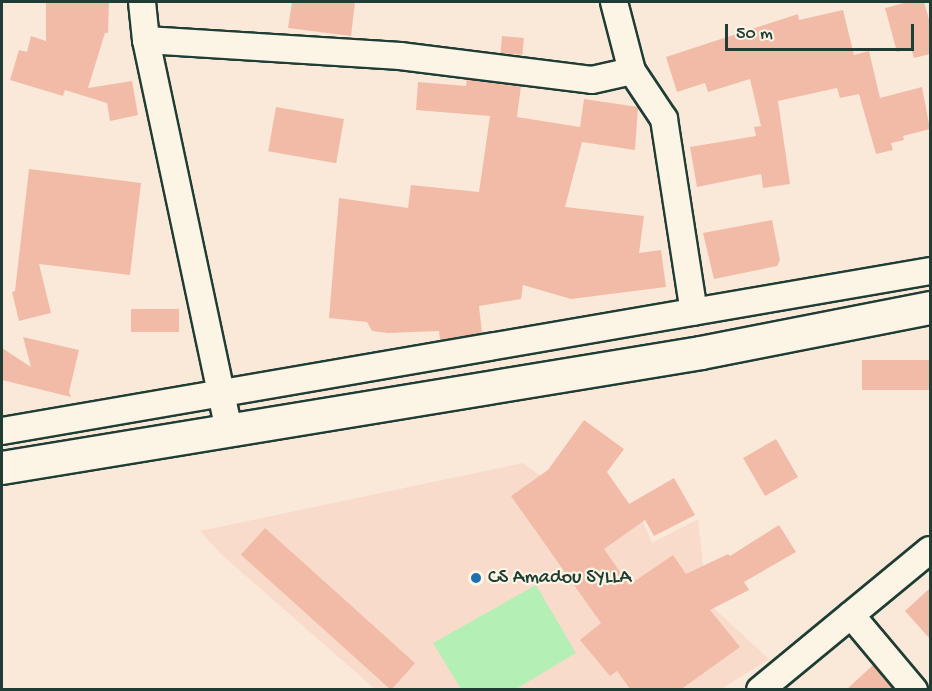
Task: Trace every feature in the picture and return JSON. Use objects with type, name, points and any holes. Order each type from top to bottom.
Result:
[{"type":"main road","points":[[2,468],[701,353],[930,308]]},
{"type":"street","points":[[142,2],[146,40],[229,432]]},
{"type":"street","points":[[614,2],[632,71],[664,119],[694,312]]},
{"type":"street","points":[[146,40],[400,56],[592,80],[632,71]]},
{"type":"street","points":[[7,426],[54,423],[221,395],[930,271]]},
{"type":"street","points":[[405,362],[410,402]]},
{"type":"street","points":[[54,423],[58,460]]},
{"type":"street","points":[[760,690],[930,550]]},
{"type":"street","points":[[851,615],[914,690]]},
{"type":"shaded area","name":"CS Amadou SYLLA","points":[[523,463],[587,510],[619,489],[643,522],[652,543],[698,519],[707,602],[769,659],[721,689],[375,689],[222,555],[200,531]]},
{"type":"green space","points":[[536,585],[576,653],[516,689],[461,689],[433,643]]},
{"type":"building","points":[[46,2],[109,2],[108,33],[105,33],[88,88],[132,81],[138,115],[110,121],[107,103],[65,90],[63,96],[10,80],[19,50],[27,52],[31,36],[46,41]]},
{"type":"building","points":[[292,2],[355,2],[351,36],[288,28]]},
{"type":"building","points":[[908,2],[924,2],[930,23],[930,54],[914,58],[911,48],[897,52],[885,8]]},
{"type":"building","points":[[843,10],[854,55],[869,51],[880,98],[922,87],[930,129],[903,136],[904,140],[891,143],[893,150],[876,154],[859,94],[840,98],[837,88],[778,101],[790,184],[763,188],[761,174],[697,187],[690,147],[756,136],[754,127],[761,126],[750,79],[708,92],[705,83],[677,92],[666,57],[798,14],[799,20]]},
{"type":"building","points":[[502,36],[524,38],[522,55],[501,53]]},
{"type":"building","points":[[467,79],[521,86],[517,117],[580,127],[584,99],[638,107],[635,150],[582,142],[565,207],[644,216],[639,253],[661,250],[666,287],[571,299],[523,285],[521,299],[479,306],[482,333],[440,340],[439,331],[388,333],[372,331],[367,322],[329,318],[339,198],[408,208],[411,185],[479,192],[490,116],[416,110],[418,82],[466,86]]},
{"type":"building","points":[[276,107],[344,119],[336,163],[268,151]]},
{"type":"building","points":[[29,169],[141,183],[130,275],[39,264],[51,313],[19,321],[12,292],[15,291]]},
{"type":"building","points":[[772,220],[780,260],[777,266],[714,279],[703,233]]},
{"type":"building","points":[[131,309],[179,309],[179,332],[131,332]]},
{"type":"building","points":[[23,337],[79,350],[69,392],[71,397],[2,380],[2,348],[31,367]]},
{"type":"building","points":[[862,360],[930,360],[930,390],[862,390]]},
{"type":"building","points":[[584,420],[624,449],[607,472],[629,504],[674,478],[695,515],[654,536],[645,520],[604,549],[629,585],[673,555],[686,574],[728,554],[730,556],[779,525],[796,552],[744,582],[749,590],[710,610],[740,647],[680,690],[631,690],[617,671],[610,676],[580,640],[601,623],[511,496],[548,470]]},
{"type":"building","points":[[776,439],[798,477],[765,496],[743,458]]},
{"type":"building","points":[[265,528],[415,663],[391,690],[241,555]]},
{"type":"building","points":[[930,588],[930,639],[905,611]]},
{"type":"building","points":[[873,665],[894,690],[846,690]]},
{"type":"place","name":"CS Amadou SYLLA","points":[[476,578]]}]
